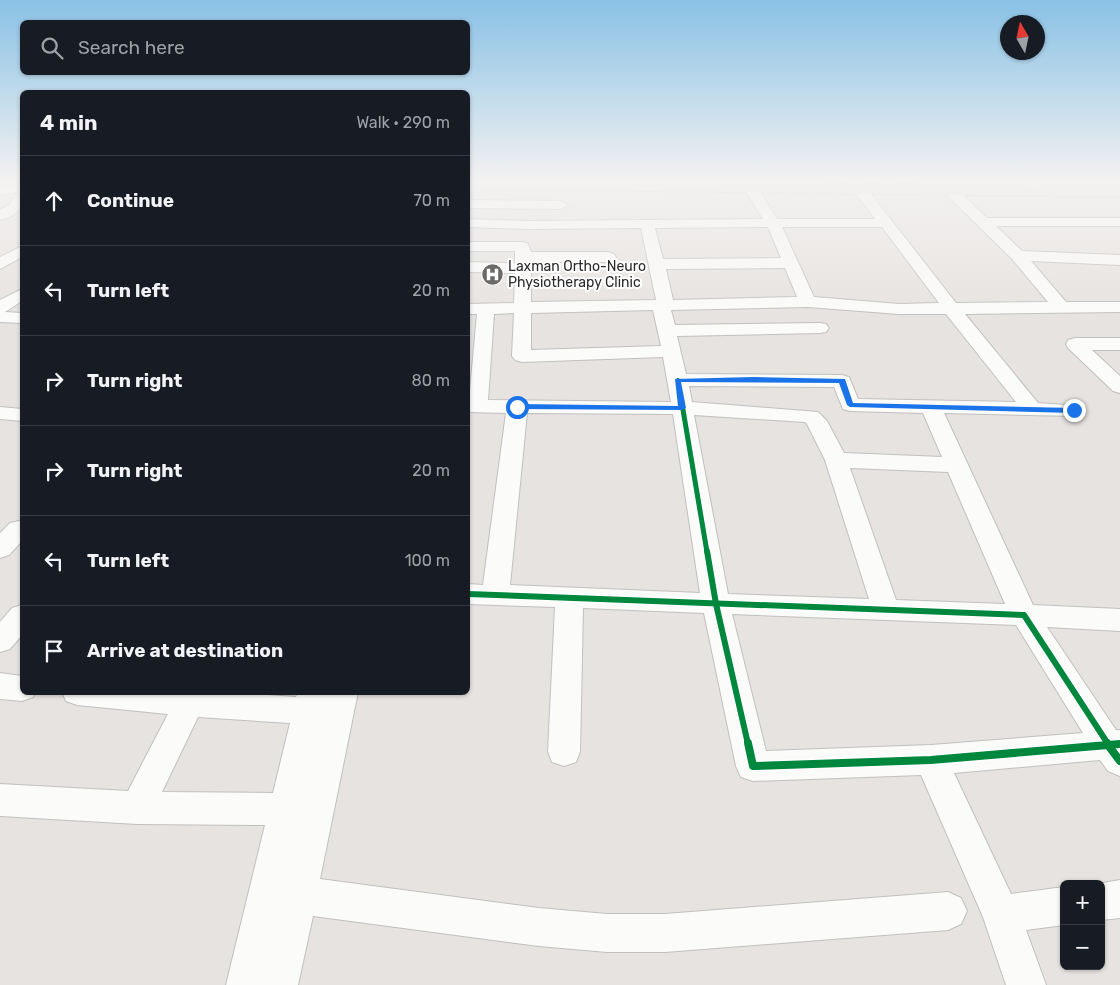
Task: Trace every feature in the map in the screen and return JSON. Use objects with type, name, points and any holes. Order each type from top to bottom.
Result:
[{"type":"street","points":[[647,226],[657,264],[667,331],[678,380],[716,604],[753,766],[931,760],[1116,750]]},
{"type":"street","points":[[774,226],[808,302]]},
{"type":"street","points":[[887,226],[1032,409]]},
{"type":"street","points":[[988,226],[1018,256],[1061,307]]},
{"type":"street","points":[[1075,226],[1094,241],[1114,264]]},
{"type":"street","points":[[470,246],[521,246],[523,262],[520,353],[522,356],[672,351]]},
{"type":"street","points":[[0,264],[20,251]]},
{"type":"street","points":[[1018,256],[1114,264]]},
{"type":"street","points":[[470,267],[608,257]]},
{"type":"street","points":[[657,264],[789,262]]},
{"type":"street","points":[[0,308],[20,295]]},
{"type":"street","points":[[886,610],[836,460],[816,420],[811,416],[682,408],[472,406],[477,309],[808,302],[899,309],[1120,307]]},
{"type":"street","points":[[0,317],[20,318]]},
{"type":"street","points":[[667,331],[820,328]]},
{"type":"street","points":[[1120,344],[1075,344],[1120,386]]},
{"type":"street","points":[[678,380],[842,381],[850,405],[1074,410]]},
{"type":"street","points":[[495,596],[517,407]]},
{"type":"street","points":[[931,407],[1024,615],[1116,750]]},
{"type":"street","points":[[0,413],[20,415]]},
{"type":"street","points":[[836,460],[958,465]]},
{"type":"street","points":[[0,549],[14,528]]},
{"type":"street","points":[[470,594],[1120,620]]},
{"type":"street","points":[[564,752],[569,598]]},
{"type":"street","points":[[0,641],[20,618]]},
{"type":"street","points":[[0,686],[20,688]]},
{"type":"street","points":[[105,695],[189,704],[311,702],[298,895],[278,985]]},
{"type":"street","points":[[246,985],[342,695]]},
{"type":"street","points":[[137,808],[189,704]]},
{"type":"street","points":[[931,760],[1001,914],[1026,985]]},
{"type":"street","points":[[0,800],[137,808],[303,808]]},
{"type":"street","points":[[298,895],[539,928],[607,933],[665,933],[948,911]]},
{"type":"street","points":[[1105,901],[1120,899]]},
{"type":"street","points":[[1001,914],[1060,907]]},
{"type":"cycle path","points":[[678,380],[716,604],[753,766],[931,760],[1108,745],[1120,761]]},
{"type":"cycle path","points":[[470,594],[1024,615],[1108,745],[1120,744]]},
{"type":"place","name":"Laxman Ortho-Neuro Physiotherapy Clinic","points":[[492,274]]},
{"type":"route","points":[[517,407],[682,408],[678,380],[754,380],[842,381],[850,405],[1074,410]]}]
